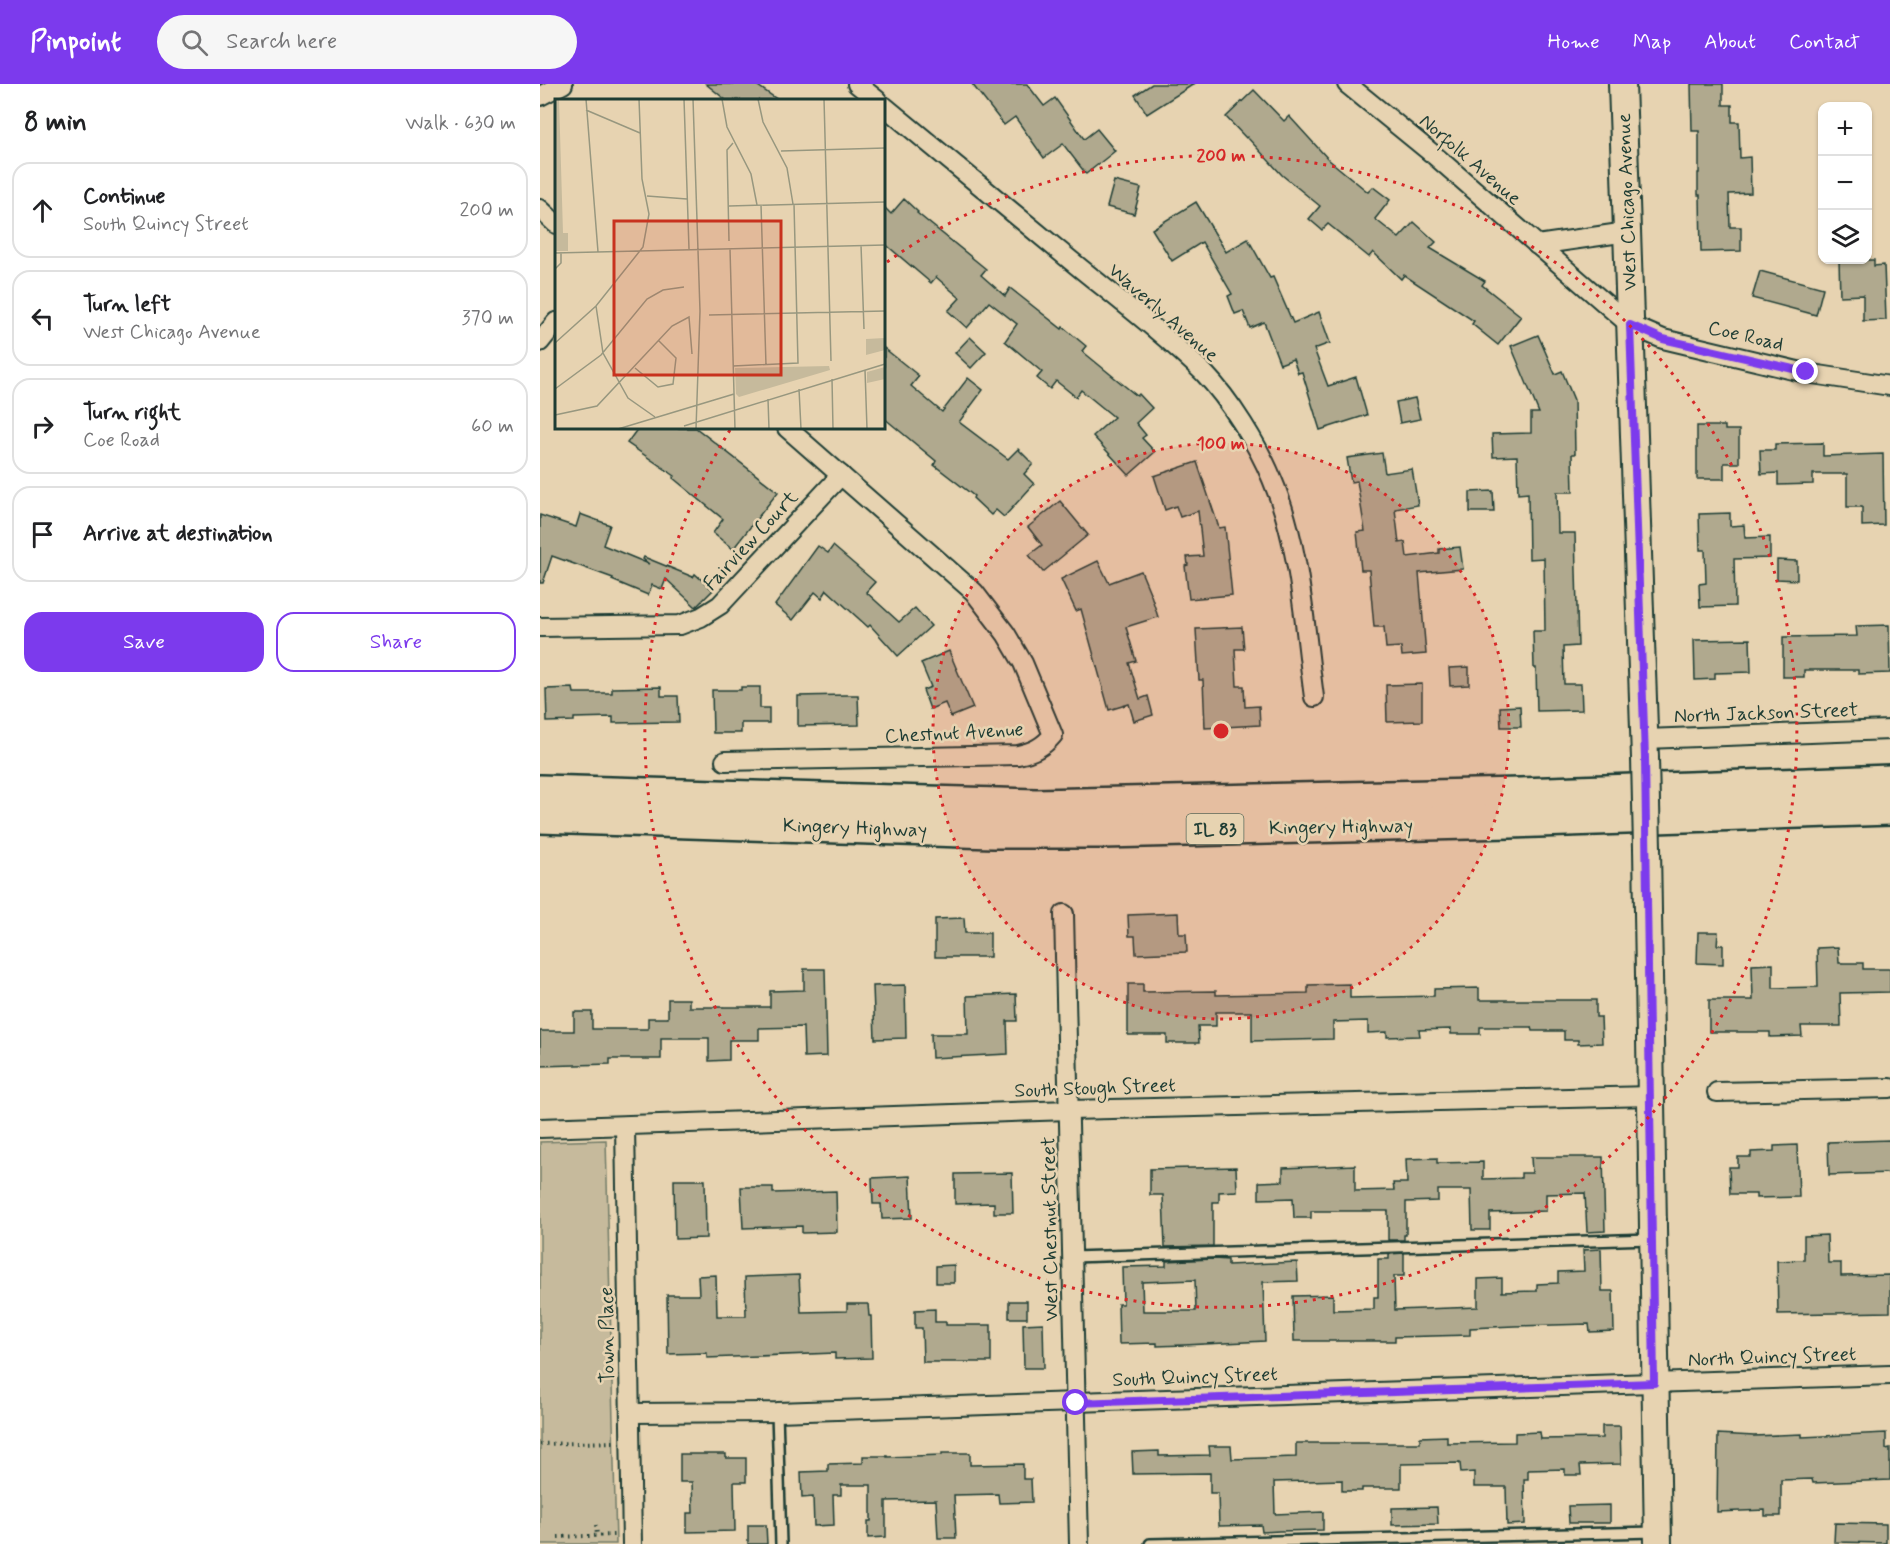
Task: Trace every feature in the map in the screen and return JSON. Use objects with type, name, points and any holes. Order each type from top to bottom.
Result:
[{"type":"highway","name":"Kingery Highway","points":[[540,792],[1036,806],[1496,795],[1890,782]]},
{"type":"highway","name":"Kingery Highway","points":[[540,816],[993,831],[1104,831],[1510,821],[1890,808]]},
{"type":"main road","name":"West Chicago Avenue","points":[[1622,84],[1645,748],[1658,1538]]},
{"type":"street","points":[[540,96],[563,84]]},
{"type":"street","points":[[857,84],[876,99]]},
{"type":"street","name":"Norfolk Avenue","points":[[1347,84],[1434,155],[1630,325]]},
{"type":"street","name":"Waverly Avenue","points":[[885,107],[1205,374],[1238,417],[1262,458],[1284,510],[1295,560],[1314,697]]},
{"type":"street","points":[[540,209],[555,223]]},
{"type":"street","points":[[1537,245],[1627,232]]},
{"type":"street","points":[[540,342],[555,323]]},
{"type":"street","name":"Coe Road","points":[[1630,325],[1663,339],[1816,375],[1890,386]]},
{"type":"street","name":"Chestnut Avenue","points":[[725,761],[1018,755],[1041,747],[1053,735],[1023,663],[1006,634],[974,592],[788,429]]},
{"type":"street","name":"Fairview Court","points":[[540,627],[680,625],[701,617],[720,605],[841,476]]},
{"type":"street","name":"North Jackson Street","points":[[1645,748],[1890,730]]},
{"type":"street","name":"West Chestnut Street","points":[[1064,914],[1079,1544]]},
{"type":"street","points":[[1716,1092],[1890,1088]]},
{"type":"street","name":"South Stough Street","points":[[540,1128],[1070,1110],[1651,1095]]},
{"type":"street","name":"Town Place","points":[[625,1126],[632,1544]]},
{"type":"street","name":"North Quincy Street","points":[[1654,1383],[1890,1375]]},
{"type":"street","name":"South Quincy Street","points":[[630,1413],[777,1412],[1654,1383]]},
{"type":"lane","points":[[1072,1257],[1653,1238]]},
{"type":"lane","points":[[777,1412],[781,1544]]},
{"type":"lane","points":[[1150,1544],[1658,1538]]},
{"type":"path","points":[[540,1444],[616,1442]]},
{"type":"path","points":[[596,1525],[597,1536]]},
{"type":"path","points":[[558,1537],[618,1535],[618,1544]]},
{"type":"shaded area","points":[[606,1140],[616,1544],[540,1544],[540,1142]]},
{"type":"building","points":[[706,84],[755,84],[777,99],[725,99]]},
{"type":"building","points":[[972,84],[1027,84],[1044,106],[1055,98],[1084,139],[1097,129],[1115,151],[1086,174],[1063,144],[1044,158],[1015,117],[1004,125]]},
{"type":"building","points":[[1152,84],[1194,84],[1147,114],[1135,95]]},
{"type":"building","points":[[1691,84],[1723,84],[1723,105],[1732,105],[1732,122],[1739,122],[1740,158],[1750,157],[1751,193],[1729,194],[1730,227],[1741,227],[1741,251],[1701,252],[1700,195],[1698,195],[1699,131],[1692,131]]},
{"type":"building","points":[[1254,90],[1284,121],[1289,116],[1329,160],[1368,192],[1373,187],[1390,200],[1375,219],[1399,238],[1414,222],[1436,242],[1430,248],[1485,281],[1482,285],[1521,316],[1498,345],[1472,324],[1474,321],[1404,275],[1401,279],[1373,252],[1369,257],[1328,224],[1322,230],[1309,219],[1320,206],[1282,175],[1226,117]]},
{"type":"building","points":[[1114,181],[1141,188],[1134,214],[1107,207]]},
{"type":"building","points":[[904,199],[917,213],[986,269],[981,275],[1005,296],[1010,288],[1086,346],[1082,351],[1137,396],[1139,394],[1152,408],[1136,423],[1146,435],[1142,438],[1155,452],[1129,475],[1093,436],[1114,417],[1081,390],[1076,397],[1056,381],[1050,389],[1037,378],[1042,372],[1005,341],[1017,324],[989,302],[967,328],[948,311],[960,298],[936,277],[931,283],[885,244],[885,208],[891,214]]},
{"type":"building","points":[[1196,202],[1226,252],[1248,239],[1270,278],[1273,277],[1293,323],[1319,312],[1330,343],[1314,349],[1328,386],[1356,377],[1367,415],[1320,430],[1302,372],[1298,373],[1293,359],[1280,364],[1264,322],[1250,328],[1243,311],[1235,314],[1228,296],[1232,294],[1202,242],[1172,261],[1152,229]]},
{"type":"building","points":[[1874,260],[1874,266],[1884,265],[1886,320],[1863,321],[1863,295],[1840,296],[1839,264],[1872,264]]},
{"type":"building","points":[[1760,271],[1823,288],[1816,315],[1752,298]]},
{"type":"building","points":[[1538,335],[1555,374],[1562,371],[1574,400],[1573,492],[1557,492],[1558,533],[1575,533],[1578,646],[1563,647],[1564,684],[1581,684],[1582,710],[1537,711],[1533,631],[1545,631],[1544,558],[1529,559],[1528,493],[1518,494],[1517,456],[1493,457],[1492,434],[1531,433],[1531,413],[1539,413],[1511,346]]},
{"type":"building","points":[[970,337],[986,352],[971,368],[955,353]]},
{"type":"building","points":[[885,349],[919,376],[911,386],[942,412],[968,378],[983,390],[959,422],[1008,459],[1018,449],[1033,464],[1024,474],[1034,484],[1004,517],[996,510],[991,515],[973,498],[974,496],[934,465],[936,461],[885,419]]},
{"type":"building","points":[[1415,398],[1420,419],[1400,423],[1396,402]]},
{"type":"building","points":[[1697,426],[1725,426],[1725,430],[1739,430],[1739,463],[1724,463],[1724,479],[1697,479]]},
{"type":"building","points":[[637,429],[697,429],[778,492],[733,549],[713,533],[723,519],[673,478],[675,476],[627,443]]},
{"type":"building","points":[[1823,443],[1823,456],[1883,454],[1884,525],[1862,526],[1862,507],[1847,507],[1847,474],[1813,474],[1813,484],[1778,485],[1778,473],[1761,474],[1760,450],[1775,450],[1775,444]]},
{"type":"building","points":[[1382,453],[1385,473],[1412,469],[1418,505],[1395,509],[1399,543],[1405,542],[1407,557],[1439,553],[1439,549],[1460,547],[1463,569],[1419,573],[1426,654],[1402,656],[1401,647],[1386,648],[1384,627],[1374,627],[1369,570],[1361,570],[1357,532],[1365,531],[1357,481],[1351,482],[1347,458]]},
{"type":"building","points":[[1197,462],[1219,528],[1225,527],[1232,595],[1189,599],[1185,566],[1188,565],[1187,557],[1203,556],[1198,511],[1180,517],[1176,506],[1165,510],[1154,476]]},
{"type":"building","points":[[1493,491],[1494,512],[1470,512],[1470,492]]},
{"type":"building","points":[[1060,501],[1088,535],[1043,572],[1029,555],[1042,545],[1028,527]]},
{"type":"building","points":[[1730,513],[1730,526],[1744,525],[1745,538],[1770,537],[1770,558],[1734,559],[1735,606],[1700,607],[1699,584],[1706,583],[1705,550],[1700,550],[1699,514]]},
{"type":"building","points":[[580,514],[610,525],[603,545],[649,564],[643,559],[644,557],[693,577],[695,574],[713,590],[696,607],[666,579],[662,589],[652,585],[648,595],[612,580],[613,578],[552,556],[543,583],[540,583],[540,515],[576,527]]},
{"type":"building","points":[[818,546],[828,553],[833,546],[875,582],[866,592],[899,622],[915,608],[931,626],[898,656],[870,625],[868,627],[827,590],[822,598],[815,592],[793,620],[775,605]]},
{"type":"building","points":[[1777,560],[1797,561],[1797,580],[1777,579]]},
{"type":"building","points":[[1098,561],[1109,583],[1141,571],[1158,617],[1126,627],[1136,661],[1129,663],[1140,699],[1148,696],[1153,715],[1134,721],[1129,704],[1109,710],[1081,609],[1076,611],[1061,579]]},
{"type":"building","points":[[1889,625],[1890,673],[1858,674],[1858,670],[1804,670],[1804,677],[1783,677],[1783,637],[1857,636],[1856,626]]},
{"type":"building","points":[[1242,627],[1244,649],[1235,649],[1237,686],[1244,686],[1245,707],[1259,706],[1260,725],[1205,728],[1203,680],[1199,680],[1196,629]]},
{"type":"building","points":[[1750,639],[1751,672],[1715,673],[1715,679],[1695,680],[1694,640]]},
{"type":"building","points":[[949,651],[973,708],[951,717],[945,703],[930,709],[923,690],[931,687],[921,663]]},
{"type":"building","points":[[1469,667],[1469,685],[1450,686],[1449,668]]},
{"type":"building","points":[[1422,684],[1422,721],[1387,722],[1386,685]]},
{"type":"building","points":[[661,687],[661,696],[678,696],[679,722],[613,723],[613,717],[574,718],[574,721],[547,722],[546,689],[573,688],[574,693],[612,693],[612,688]]},
{"type":"building","points":[[741,687],[760,687],[760,708],[769,708],[769,723],[741,723],[741,733],[713,733],[712,690],[741,690]]},
{"type":"building","points":[[858,695],[859,725],[798,726],[798,696]]},
{"type":"building","points":[[1520,706],[1521,727],[1501,727],[1500,707]]},
{"type":"building","points":[[1178,913],[1179,934],[1186,934],[1187,952],[1136,954],[1135,936],[1129,936],[1128,915]]},
{"type":"building","points":[[964,918],[965,933],[990,933],[990,957],[935,957],[935,919]]},
{"type":"building","points":[[1698,932],[1718,932],[1717,945],[1723,945],[1723,964],[1697,963]]},
{"type":"building","points":[[1838,947],[1839,963],[1863,963],[1863,969],[1890,969],[1890,992],[1840,993],[1841,1026],[1801,1026],[1802,1036],[1770,1037],[1770,1032],[1709,1032],[1709,1000],[1753,1000],[1752,965],[1773,964],[1773,988],[1818,987],[1817,948]]},
{"type":"building","points":[[804,969],[825,969],[827,1056],[804,1057],[803,1027],[759,1028],[759,1040],[729,1040],[729,1060],[709,1061],[709,1038],[661,1038],[661,1059],[610,1059],[610,1064],[540,1066],[540,1031],[574,1031],[574,1012],[592,1012],[592,1029],[648,1029],[648,1018],[668,1018],[668,999],[689,999],[689,1007],[770,1007],[770,991],[804,990]]},
{"type":"building","points":[[1128,984],[1143,984],[1143,992],[1216,991],[1216,995],[1308,993],[1308,985],[1350,984],[1350,998],[1434,996],[1434,989],[1479,988],[1479,1000],[1596,1000],[1596,1017],[1601,1017],[1602,1043],[1578,1044],[1578,1040],[1564,1040],[1564,1031],[1532,1031],[1531,1027],[1480,1027],[1480,1034],[1451,1034],[1451,1029],[1419,1030],[1420,1036],[1387,1037],[1387,1032],[1368,1033],[1368,1021],[1333,1022],[1333,1039],[1252,1041],[1252,1012],[1216,1012],[1216,1026],[1198,1026],[1199,1043],[1167,1043],[1167,1035],[1128,1035]]},
{"type":"building","points":[[905,985],[906,1038],[875,1039],[873,986]]},
{"type":"building","points":[[1016,994],[1017,1021],[1007,1021],[1008,1054],[932,1058],[931,1034],[968,1034],[967,996]]},
{"type":"building","points":[[1890,1140],[1890,1173],[1829,1175],[1828,1142]]},
{"type":"building","points":[[1797,1145],[1799,1197],[1756,1198],[1756,1194],[1730,1194],[1729,1167],[1738,1167],[1738,1157],[1751,1157],[1751,1152],[1774,1151],[1774,1146]]},
{"type":"building","points":[[1531,1157],[1603,1157],[1605,1231],[1587,1232],[1585,1193],[1546,1194],[1546,1211],[1490,1213],[1490,1230],[1472,1230],[1471,1190],[1438,1190],[1438,1201],[1406,1202],[1404,1240],[1388,1240],[1388,1211],[1311,1211],[1311,1218],[1294,1218],[1293,1198],[1259,1199],[1259,1182],[1283,1181],[1283,1168],[1355,1165],[1355,1191],[1394,1190],[1393,1183],[1407,1183],[1406,1159],[1437,1158],[1437,1163],[1483,1162],[1483,1179],[1521,1178],[1521,1173],[1532,1173]]},
{"type":"building","points":[[1236,1167],[1237,1191],[1219,1192],[1219,1202],[1213,1202],[1213,1246],[1165,1247],[1163,1195],[1150,1195],[1150,1169]]},
{"type":"building","points":[[1012,1173],[1013,1213],[994,1213],[994,1203],[955,1204],[955,1174]]},
{"type":"building","points":[[910,1176],[912,1218],[882,1219],[881,1204],[873,1204],[872,1178]]},
{"type":"building","points":[[674,1180],[705,1180],[706,1238],[675,1239]]},
{"type":"building","points":[[741,1187],[773,1187],[773,1193],[836,1191],[837,1232],[802,1233],[802,1226],[743,1228]]},
{"type":"building","points":[[1827,1235],[1828,1263],[1841,1263],[1841,1276],[1890,1275],[1890,1312],[1778,1314],[1777,1261],[1804,1260],[1804,1236]]},
{"type":"building","points":[[1601,1249],[1602,1291],[1613,1291],[1614,1331],[1590,1332],[1589,1324],[1514,1326],[1470,1328],[1470,1335],[1395,1337],[1395,1341],[1294,1341],[1293,1296],[1333,1295],[1333,1310],[1374,1309],[1374,1297],[1378,1297],[1378,1259],[1389,1259],[1389,1254],[1404,1253],[1404,1276],[1394,1276],[1395,1310],[1478,1307],[1478,1279],[1502,1278],[1502,1292],[1537,1291],[1537,1284],[1558,1283],[1558,1272],[1584,1271],[1583,1250]]},
{"type":"building","points":[[1214,1259],[1228,1260],[1228,1265],[1297,1262],[1298,1281],[1263,1282],[1265,1341],[1157,1346],[1157,1343],[1119,1344],[1118,1304],[1123,1304],[1122,1267],[1166,1266],[1166,1261]],"holes":[[[1195,1280],[1196,1311],[1143,1311],[1142,1282]]]},
{"type":"building","points":[[954,1265],[954,1283],[936,1283],[936,1266]]},
{"type":"building","points":[[716,1275],[717,1316],[746,1316],[745,1277],[799,1275],[801,1312],[847,1311],[847,1304],[868,1304],[869,1316],[871,1316],[872,1358],[835,1359],[835,1353],[707,1358],[707,1353],[668,1354],[667,1295],[699,1295],[698,1276]]},
{"type":"building","points":[[1009,1301],[1027,1301],[1027,1318],[1009,1318]]},
{"type":"building","points":[[935,1309],[935,1322],[946,1322],[946,1325],[991,1325],[991,1362],[923,1362],[922,1328],[915,1328],[915,1310]]},
{"type":"building","points":[[1043,1323],[1044,1368],[1024,1368],[1023,1324]]},
{"type":"building","points":[[1602,1426],[1620,1426],[1621,1464],[1580,1465],[1581,1475],[1565,1475],[1565,1469],[1528,1470],[1528,1479],[1524,1479],[1525,1524],[1507,1525],[1506,1487],[1474,1487],[1474,1472],[1461,1473],[1460,1463],[1401,1464],[1401,1488],[1362,1488],[1362,1491],[1342,1491],[1342,1480],[1274,1482],[1275,1514],[1323,1512],[1323,1530],[1262,1532],[1261,1525],[1219,1526],[1218,1493],[1210,1493],[1210,1473],[1133,1474],[1132,1452],[1159,1451],[1159,1456],[1210,1455],[1209,1446],[1231,1446],[1232,1459],[1296,1457],[1296,1443],[1420,1443],[1420,1437],[1447,1436],[1447,1443],[1515,1442],[1515,1433],[1540,1432],[1541,1439],[1602,1438]]},
{"type":"building","points":[[1886,1433],[1886,1449],[1890,1448],[1890,1480],[1813,1483],[1812,1479],[1781,1480],[1781,1516],[1765,1516],[1765,1510],[1717,1512],[1718,1434],[1754,1436],[1802,1434],[1802,1437]]},
{"type":"building","points":[[942,1453],[970,1453],[970,1465],[1023,1464],[1023,1479],[1031,1479],[1032,1502],[999,1503],[998,1494],[954,1495],[956,1538],[938,1538],[936,1500],[886,1501],[886,1537],[868,1538],[868,1521],[871,1521],[871,1485],[841,1485],[841,1495],[833,1495],[834,1525],[814,1526],[813,1497],[802,1498],[801,1472],[828,1471],[828,1464],[863,1463],[863,1456],[942,1455]]},
{"type":"building","points":[[680,1454],[726,1454],[726,1458],[746,1458],[746,1482],[734,1482],[735,1531],[687,1532],[687,1513],[693,1513],[692,1482],[680,1482]]},
{"type":"building","points":[[1610,1505],[1610,1523],[1569,1523],[1568,1506]]},
{"type":"building","points":[[1437,1507],[1438,1524],[1392,1525],[1392,1508]]},
{"type":"building","points":[[1835,1523],[1886,1524],[1886,1543],[1834,1542]]},
{"type":"building","points":[[748,1525],[766,1525],[767,1544],[748,1544]]},
{"type":"route","points":[[1076,1403],[1654,1383],[1645,758],[1630,325],[1663,339],[1806,372]]}]
